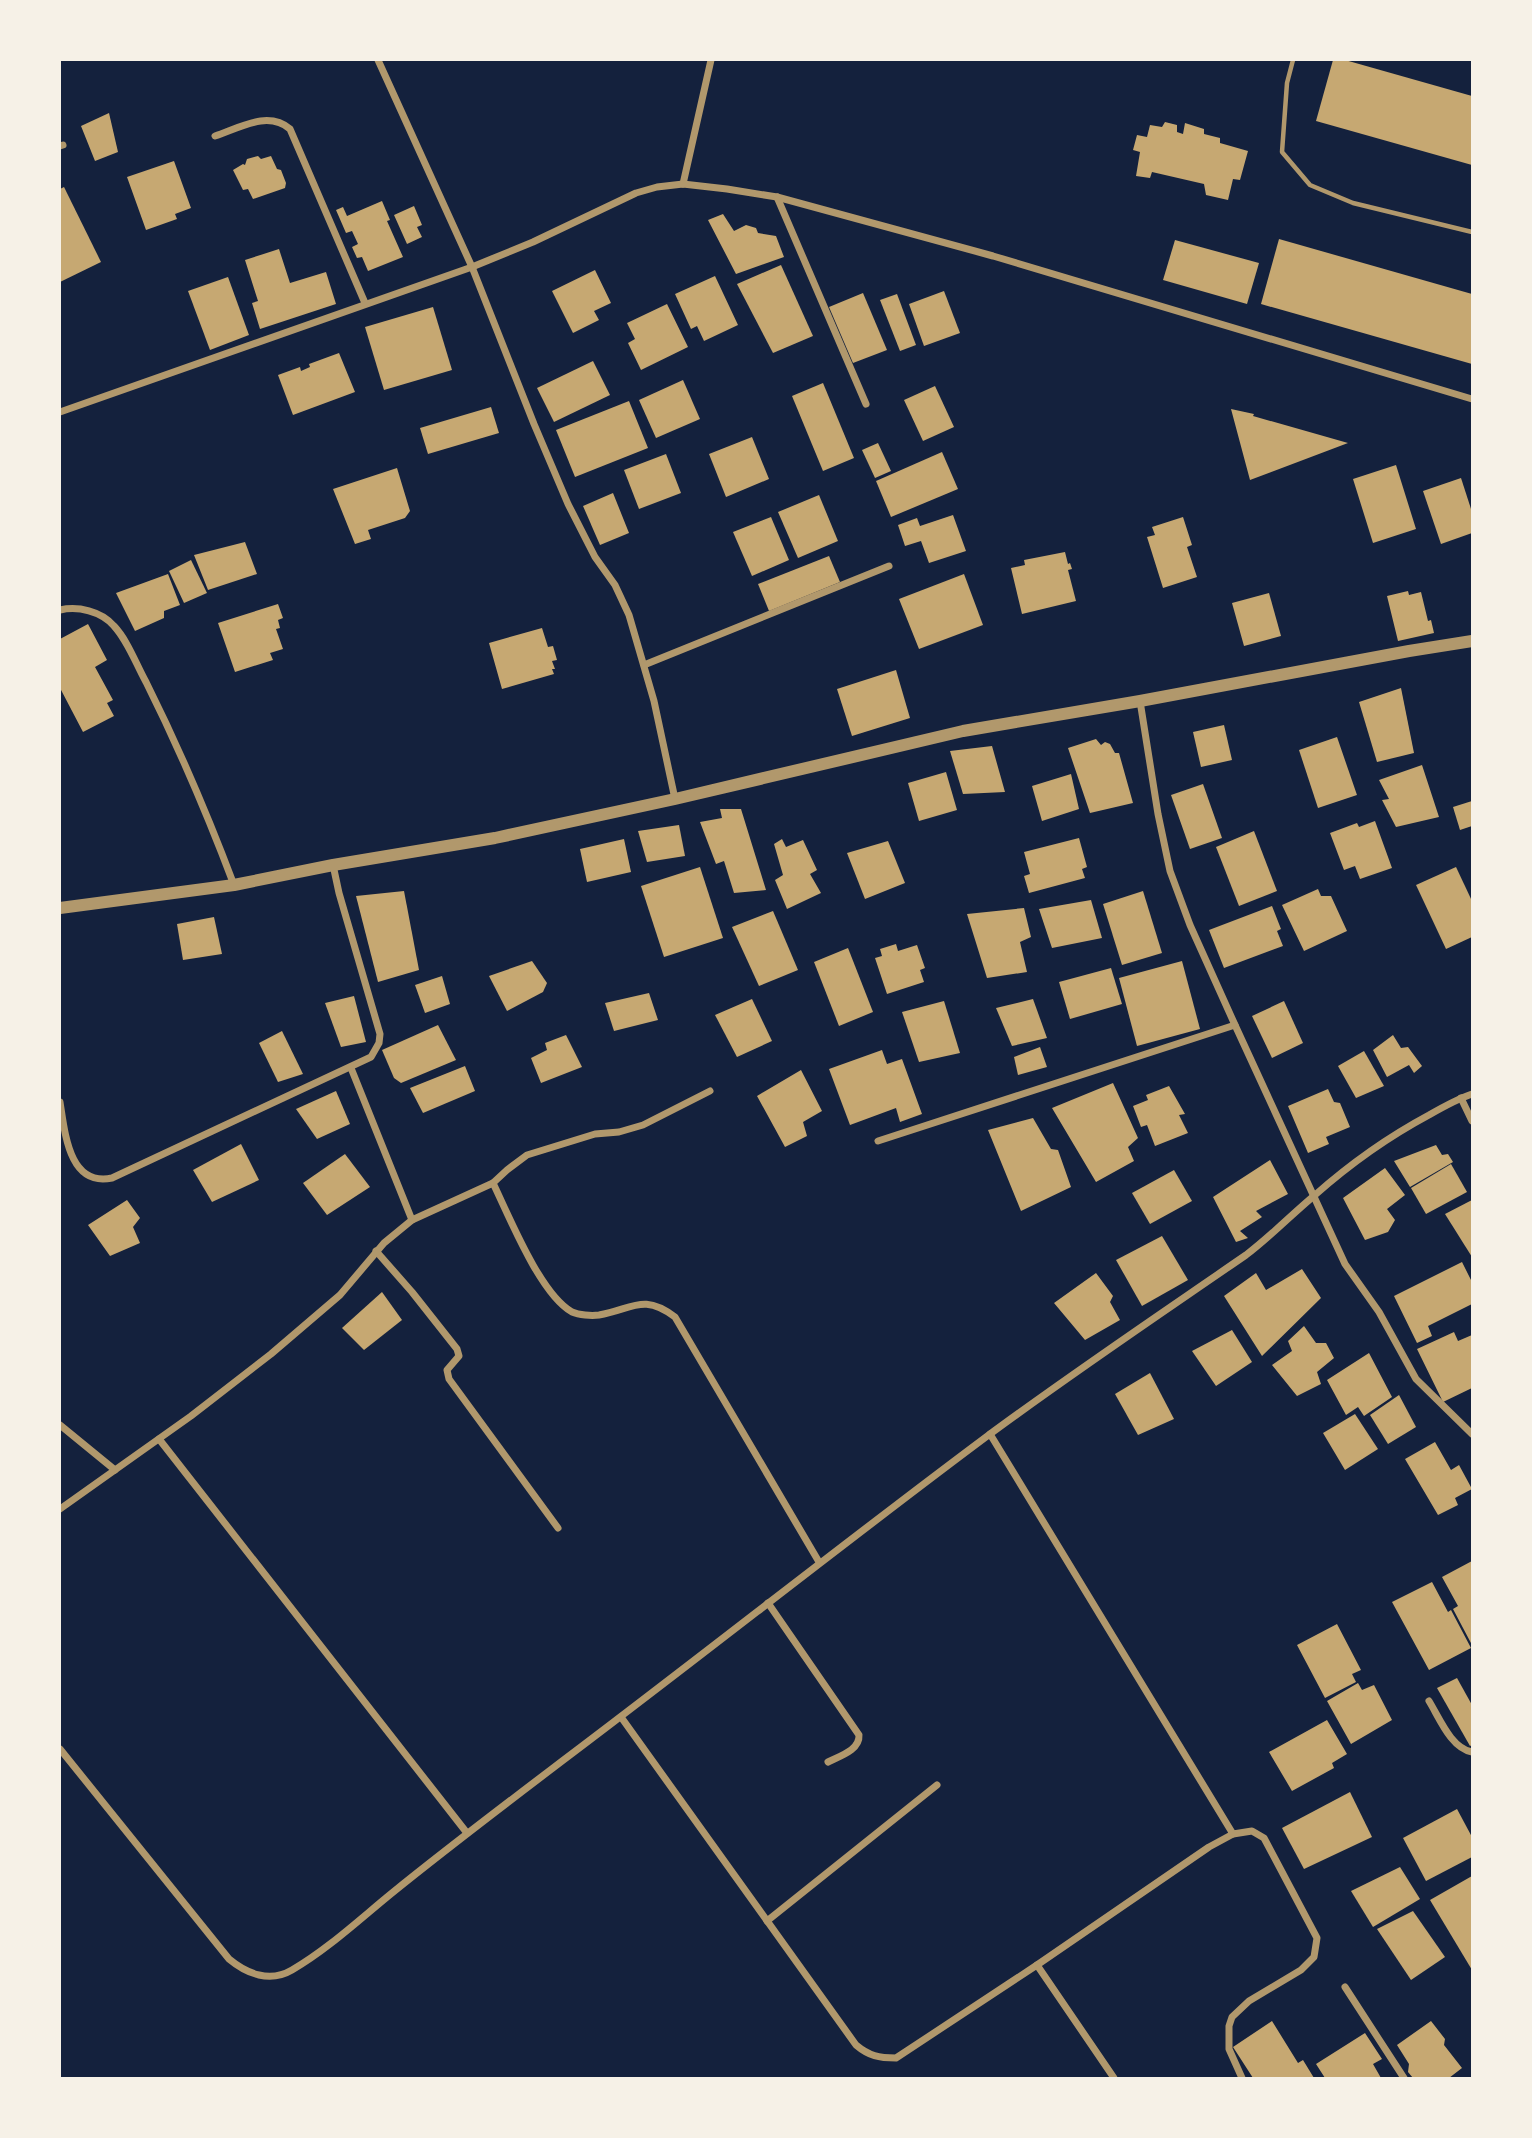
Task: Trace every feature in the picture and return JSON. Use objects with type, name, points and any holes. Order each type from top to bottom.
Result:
[{"type":"street","points":[[378,60],[472,267],[568,504],[595,556],[615,585],[629,615],[654,701],[675,799]]},
{"type":"street","points":[[683,184],[711,60]]},
{"type":"street","points":[[215,136],[263,119],[283,123],[290,129],[365,303]]},
{"type":"street","points":[[60,412],[472,267],[533,242],[636,193],[683,184],[777,197],[993,256],[1472,399]]},
{"type":"street","points":[[777,197],[866,404]]},
{"type":"street","points":[[644,665],[889,566]]},
{"type":"street","points":[[60,610],[85,610],[104,617],[114,625],[124,640],[160,711],[210,822],[234,885]]},
{"type":"street","points":[[60,908],[234,885],[333,865],[495,838],[963,731],[1472,641]]},
{"type":"street","points":[[1140,701],[1170,871],[1189,925],[1345,1264],[1379,1312],[1416,1379],[1472,1434]]},
{"type":"street","points":[[60,1102],[75,1165],[92,1179],[102,1181],[371,1057],[379,1043],[380,1034],[333,865]]},
{"type":"street","points":[[878,1141],[1235,1025]]},
{"type":"street","points":[[351,1068],[412,1220]]},
{"type":"street","points":[[60,1509],[159,1439],[306,1325],[340,1295],[384,1243],[412,1220],[493,1183],[527,1155],[595,1134],[619,1132],[643,1125],[710,1091]]},
{"type":"street","points":[[60,1748],[229,1959],[241,1970],[255,1975],[270,1977],[289,1972],[819,1562],[990,1434],[1246,1255],[1314,1195],[1389,1138],[1472,1094]]},
{"type":"street","points":[[1461,1098],[1472,1121]]},
{"type":"street","points":[[493,1183],[538,1273],[556,1298],[572,1312],[597,1315],[639,1304],[650,1304],[663,1308],[676,1317],[819,1562]]},
{"type":"street","points":[[376,1251],[457,1349],[459,1356],[447,1370],[449,1379],[558,1528]]},
{"type":"street","points":[[60,1425],[115,1470]]},
{"type":"street","points":[[990,1434],[1233,1834]]},
{"type":"street","points":[[159,1439],[467,1833]]},
{"type":"street","points":[[768,1602],[859,1735],[857,1746],[828,1762]]},
{"type":"street","points":[[1430,1701],[1455,1742],[1466,1751],[1472,1752]]},
{"type":"street","points":[[621,1717],[856,2045],[867,2054],[880,2058],[896,2057],[1037,1965],[1209,1847],[1233,1834],[1252,1831],[1264,1838],[1317,1938],[1314,1957],[1301,1970],[1249,2001],[1232,2017],[1229,2026],[1229,2049],[1242,2078]]},
{"type":"street","points":[[767,1921],[937,1785]]},
{"type":"street","points":[[1037,1965],[1114,2078]]},
{"type":"street","points":[[1345,1987],[1404,2078]]},
{"type":"lane","points":[[1293,60],[1287,83],[1282,152],[1310,185],[1353,203],[1472,232]]},
{"type":"building","points":[[1333,60],[1345,60],[1472,96],[1472,165],[1316,121]]},
{"type":"building","points":[[109,113],[118,152],[95,161],[81,126]]},
{"type":"building","points":[[1165,122],[1177,125],[1177,132],[1183,134],[1185,123],[1204,129],[1204,134],[1220,138],[1220,143],[1248,151],[1240,180],[1233,179],[1228,200],[1206,195],[1204,184],[1152,172],[1150,178],[1136,176],[1140,152],[1133,150],[1137,135],[1147,137],[1150,125],[1162,127]]},
{"type":"building","points":[[258,156],[261,159],[271,156],[286,183],[285,188],[253,199],[248,189],[243,190],[233,170],[245,165],[247,159]]},
{"type":"building","points":[[174,161],[191,208],[175,214],[177,219],[146,230],[127,177]]},
{"type":"building","points":[[64,187],[101,262],[60,282],[60,189]]},
{"type":"building","points":[[382,201],[390,220],[387,221],[403,257],[368,271],[362,257],[357,258],[352,247],[358,244],[352,231],[346,233],[336,210],[343,207],[347,216]]},
{"type":"building","points":[[414,206],[422,225],[417,227],[422,237],[407,244],[394,215]]},
{"type":"building","points":[[723,214],[734,231],[746,225],[756,228],[758,233],[776,236],[784,257],[736,274],[708,220]]},
{"type":"building","points":[[1279,239],[1472,294],[1472,364],[1261,304]]},
{"type":"building","points":[[1175,240],[1259,263],[1247,304],[1163,280]]},
{"type":"building","points":[[279,249],[290,283],[326,272],[336,304],[260,329],[252,303],[258,301],[245,260]]},
{"type":"building","points":[[781,265],[813,336],[773,353],[737,284]]},
{"type":"building","points":[[595,270],[611,303],[594,311],[599,320],[573,333],[552,291]]},
{"type":"building","points":[[715,276],[738,325],[704,341],[697,326],[691,329],[675,294]]},
{"type":"building","points":[[228,277],[249,335],[210,350],[188,291]]},
{"type":"building","points":[[944,291],[960,333],[924,346],[909,304]]},
{"type":"building","points":[[863,293],[887,350],[853,363],[829,307]]},
{"type":"building","points":[[897,294],[916,345],[900,351],[880,300]]},
{"type":"building","points":[[667,304],[688,347],[641,370],[628,343],[635,339],[627,323]]},
{"type":"building","points":[[433,307],[452,370],[384,390],[365,327]]},
{"type":"building","points":[[339,353],[355,392],[293,415],[278,375],[300,367],[301,371],[310,367],[309,364]]},
{"type":"building","points":[[593,361],[610,395],[554,422],[537,388]]},
{"type":"building","points":[[683,380],[700,419],[656,438],[639,400]]},
{"type":"building","points":[[823,383],[854,458],[823,471],[792,396]]},
{"type":"building","points":[[935,386],[954,427],[923,441],[904,400]]},
{"type":"building","points":[[629,401],[648,448],[575,477],[556,430]]},
{"type":"building","points":[[491,407],[499,433],[428,454],[420,428]]},
{"type":"building","points":[[1231,409],[1254,414],[1253,416],[1348,443],[1250,480]]},
{"type":"building","points":[[752,437],[769,479],[726,497],[709,454]]},
{"type":"building","points":[[878,443],[891,471],[875,478],[862,450]]},
{"type":"building","points":[[942,452],[958,489],[891,517],[876,481]]},
{"type":"building","points":[[666,454],[681,493],[639,509],[624,470]]},
{"type":"building","points":[[1396,465],[1416,529],[1373,543],[1353,479]]},
{"type":"building","points":[[397,468],[410,511],[405,518],[368,530],[371,539],[355,544],[333,489]]},
{"type":"building","points":[[1461,478],[1472,512],[1472,533],[1441,544],[1423,491]]},
{"type":"building","points":[[613,493],[629,533],[600,545],[583,506]]},
{"type":"building","points":[[819,495],[838,541],[798,558],[778,512]]},
{"type":"building","points":[[953,515],[966,551],[929,563],[921,541],[905,546],[898,525],[917,518],[920,526]]},
{"type":"building","points":[[771,517],[789,560],[752,576],[733,532]]},
{"type":"building","points":[[1183,517],[1192,545],[1187,547],[1197,577],[1163,588],[1147,537],[1155,535],[1152,527]]},
{"type":"building","points":[[245,542],[257,574],[208,590],[194,555]]},
{"type":"building","points":[[1065,552],[1072,569],[1068,570],[1076,601],[1022,614],[1011,568],[1025,565],[1024,560]]},
{"type":"building","points":[[829,556],[840,582],[769,611],[758,584]]},
{"type":"building","points":[[191,560],[207,593],[184,603],[169,571]]},
{"type":"building","points":[[168,574],[180,605],[164,611],[164,618],[135,631],[116,593]]},
{"type":"building","points":[[964,574],[983,625],[919,649],[899,599]]},
{"type":"building","points":[[1408,591],[1409,595],[1421,592],[1434,633],[1398,641],[1387,596]]},
{"type":"building","points":[[1269,593],[1281,636],[1244,646],[1232,603]]},
{"type":"building","points":[[278,604],[283,618],[278,620],[280,628],[276,629],[283,649],[270,653],[273,660],[235,672],[218,623]]},
{"type":"building","points":[[88,624],[107,660],[95,667],[113,700],[107,703],[114,716],[83,732],[60,688],[60,639]]},
{"type":"building","points":[[542,628],[548,647],[553,646],[557,660],[552,661],[554,674],[502,689],[489,643]]},
{"type":"building","points":[[896,670],[910,718],[852,736],[837,689]]},
{"type":"building","points":[[1401,688],[1414,753],[1377,762],[1359,702]]},
{"type":"building","points":[[1224,725],[1232,760],[1201,767],[1193,732]]},
{"type":"building","points":[[1337,737],[1357,795],[1318,808],[1299,750]]},
{"type":"building","points":[[1096,739],[1101,745],[1105,742],[1110,744],[1115,753],[1119,753],[1133,803],[1090,813],[1068,748]]},
{"type":"building","points":[[992,746],[1005,792],[963,794],[950,751]]},
{"type":"building","points":[[1422,765],[1439,817],[1396,827],[1382,800],[1389,799],[1379,780]]},
{"type":"building","points":[[946,772],[957,810],[919,821],[908,783]]},
{"type":"building","points":[[1071,774],[1079,809],[1042,821],[1032,786]]},
{"type":"building","points":[[1203,784],[1222,838],[1190,849],[1171,795]]},
{"type":"building","points":[[1472,801],[1472,826],[1460,830],[1453,807]]},
{"type":"building","points":[[720,809],[741,809],[766,890],[734,893],[724,861],[716,864],[700,822],[722,818]]},
{"type":"building","points":[[1375,821],[1392,868],[1360,879],[1355,866],[1344,870],[1330,833],[1357,823],[1359,827]]},
{"type":"building","points":[[679,825],[685,856],[647,862],[638,831]]},
{"type":"building","points":[[1254,831],[1277,891],[1239,906],[1216,847]]},
{"type":"building","points":[[1079,838],[1087,867],[1082,869],[1085,878],[1029,893],[1024,876],[1030,874],[1024,852]]},
{"type":"building","points":[[624,839],[631,872],[587,882],[580,849]]},
{"type":"building","points":[[782,839],[786,847],[803,840],[817,870],[810,874],[821,893],[787,909],[775,880],[783,875],[774,844]]},
{"type":"building","points":[[888,841],[905,883],[865,899],[847,853]]},
{"type":"building","points":[[700,867],[723,938],[664,957],[641,886]]},
{"type":"building","points":[[1456,867],[1472,901],[1472,937],[1446,949],[1416,885]]},
{"type":"building","points":[[1318,889],[1321,896],[1331,896],[1347,931],[1304,951],[1282,905]]},
{"type":"building","points":[[404,891],[419,970],[378,982],[356,896]]},
{"type":"building","points":[[1143,891],[1162,953],[1122,965],[1103,904]]},
{"type":"building","points":[[1091,900],[1102,938],[1052,948],[1039,909]]},
{"type":"building","points":[[1272,906],[1281,929],[1277,931],[1283,946],[1224,968],[1209,930]]},
{"type":"building","points":[[1024,908],[1031,937],[1020,942],[1027,972],[987,978],[967,914]]},
{"type":"building","points":[[773,911],[798,970],[759,986],[732,927]]},
{"type":"building","points":[[214,917],[222,954],[183,960],[177,924]]},
{"type":"building","points":[[896,944],[898,951],[917,945],[925,968],[920,970],[924,982],[887,994],[875,958],[882,956],[880,949]]},
{"type":"building","points":[[848,948],[873,1012],[839,1026],[814,962]]},
{"type":"building","points":[[532,961],[547,983],[543,992],[507,1011],[489,976]]},
{"type":"building","points":[[1182,961],[1200,1029],[1137,1046],[1119,978]]},
{"type":"building","points":[[1111,968],[1122,1004],[1070,1019],[1059,982]]},
{"type":"building","points":[[442,976],[450,1004],[425,1013],[415,985]]},
{"type":"building","points":[[649,993],[658,1020],[614,1031],[605,1003]]},
{"type":"building","points":[[354,996],[366,1042],[341,1047],[325,1003]]},
{"type":"building","points":[[752,999],[772,1041],[737,1057],[715,1015]]},
{"type":"building","points":[[1033,999],[1047,1038],[1012,1046],[996,1008]]},
{"type":"building","points":[[944,1001],[960,1053],[919,1062],[902,1012]]},
{"type":"building","points":[[1284,1001],[1303,1043],[1272,1058],[1252,1016]]},
{"type":"building","points":[[438,1025],[456,1060],[401,1083],[394,1078],[382,1050]]},
{"type":"building","points":[[282,1031],[303,1074],[278,1082],[259,1043]]},
{"type":"building","points":[[566,1035],[582,1067],[541,1083],[531,1058],[547,1050],[545,1043]]},
{"type":"building","points":[[1393,1035],[1401,1048],[1408,1047],[1422,1066],[1414,1073],[1409,1065],[1387,1077],[1373,1050]]},
{"type":"building","points":[[1040,1047],[1047,1067],[1018,1075],[1014,1057]]},
{"type":"building","points":[[882,1050],[887,1064],[902,1059],[922,1114],[900,1122],[896,1108],[850,1125],[829,1069]]},
{"type":"building","points":[[1364,1051],[1384,1086],[1356,1098],[1338,1066]]},
{"type":"building","points":[[465,1066],[475,1091],[423,1113],[410,1088]]},
{"type":"building","points":[[801,1070],[822,1111],[803,1122],[807,1136],[785,1147],[757,1096]]},
{"type":"building","points":[[1113,1083],[1138,1138],[1128,1147],[1134,1161],[1096,1182],[1052,1108]]},
{"type":"building","points":[[1169,1086],[1185,1114],[1179,1115],[1188,1133],[1155,1146],[1147,1125],[1141,1127],[1133,1106],[1148,1100],[1146,1095]]},
{"type":"building","points":[[1328,1089],[1334,1102],[1340,1103],[1350,1127],[1326,1137],[1329,1144],[1308,1153],[1288,1106]]},
{"type":"building","points":[[336,1091],[350,1124],[317,1139],[296,1109]]},
{"type":"building","points":[[1033,1118],[1051,1149],[1058,1150],[1071,1187],[1021,1211],[988,1130]]},
{"type":"building","points":[[241,1144],[259,1180],[212,1202],[193,1170]]},
{"type":"building","points":[[1436,1145],[1442,1155],[1448,1154],[1453,1162],[1410,1187],[1394,1161]]},
{"type":"building","points":[[345,1154],[370,1187],[327,1215],[303,1183]]},
{"type":"building","points":[[1270,1160],[1288,1194],[1256,1211],[1262,1217],[1240,1231],[1248,1238],[1236,1242],[1213,1197]]},
{"type":"building","points":[[1451,1164],[1467,1192],[1426,1214],[1411,1188]]},
{"type":"building","points":[[1385,1168],[1405,1195],[1387,1209],[1395,1220],[1388,1232],[1365,1240],[1343,1198]]},
{"type":"building","points":[[1174,1170],[1192,1201],[1150,1224],[1132,1193]]},
{"type":"building","points":[[127,1200],[140,1218],[133,1227],[140,1243],[110,1256],[88,1225]]},
{"type":"building","points":[[1472,1200],[1472,1257],[1445,1214]]},
{"type":"building","points":[[1162,1236],[1188,1280],[1142,1306],[1116,1260]]},
{"type":"building","points":[[1462,1262],[1472,1282],[1472,1304],[1428,1326],[1432,1336],[1417,1343],[1394,1296]]},
{"type":"building","points":[[1302,1269],[1321,1298],[1262,1356],[1224,1296],[1256,1273],[1266,1290]]},
{"type":"building","points":[[1096,1273],[1113,1296],[1110,1302],[1120,1320],[1085,1340],[1054,1303]]},
{"type":"building","points":[[382,1292],[402,1320],[364,1350],[342,1328]]},
{"type":"building","points":[[1304,1326],[1316,1343],[1326,1343],[1334,1358],[1317,1372],[1321,1384],[1297,1396],[1272,1365],[1292,1351],[1288,1341]]},
{"type":"building","points":[[1232,1330],[1252,1362],[1216,1386],[1192,1351]]},
{"type":"building","points":[[1454,1332],[1458,1341],[1472,1335],[1472,1388],[1443,1402],[1417,1349]]},
{"type":"building","points":[[1369,1353],[1392,1397],[1364,1416],[1358,1407],[1346,1415],[1327,1380]]},
{"type":"building","points":[[1150,1373],[1174,1419],[1138,1435],[1115,1394]]},
{"type":"building","points":[[1399,1395],[1416,1427],[1388,1444],[1370,1415]]},
{"type":"building","points":[[1355,1414],[1378,1449],[1345,1470],[1323,1433]]},
{"type":"building","points":[[1435,1442],[1451,1470],[1459,1465],[1472,1489],[1455,1498],[1458,1505],[1438,1515],[1405,1459]]},
{"type":"building","points":[[1472,1561],[1472,1645],[1453,1609],[1458,1606],[1442,1577]]},
{"type":"building","points":[[1432,1582],[1448,1612],[1451,1610],[1471,1648],[1429,1670],[1392,1602]]},
{"type":"building","points":[[1337,1624],[1361,1670],[1352,1674],[1356,1682],[1325,1698],[1297,1645]]},
{"type":"building","points":[[1457,1678],[1472,1705],[1470,1746],[1437,1688]]},
{"type":"building","points":[[1358,1683],[1362,1690],[1374,1685],[1392,1720],[1351,1744],[1327,1701]]},
{"type":"building","points":[[1327,1720],[1347,1754],[1332,1763],[1334,1768],[1292,1791],[1269,1752]]},
{"type":"building","points":[[1350,1792],[1372,1837],[1304,1869],[1282,1828]]},
{"type":"building","points":[[1457,1809],[1472,1837],[1472,1857],[1426,1881],[1403,1838]]},
{"type":"building","points":[[1400,1867],[1420,1899],[1373,1927],[1351,1891]]},
{"type":"building","points":[[1472,1876],[1472,1970],[1430,1900]]},
{"type":"building","points":[[1413,1911],[1445,1957],[1411,1980],[1377,1929]]},
{"type":"building","points":[[1272,2021],[1298,2063],[1303,2060],[1314,2078],[1253,2078],[1233,2047]]},
{"type":"building","points":[[1431,2021],[1445,2039],[1444,2045],[1462,2068],[1449,2078],[1413,2078],[1408,2072],[1409,2064],[1397,2045]]},
{"type":"building","points":[[1365,2033],[1382,2059],[1373,2064],[1381,2078],[1325,2078],[1316,2064]]}]
